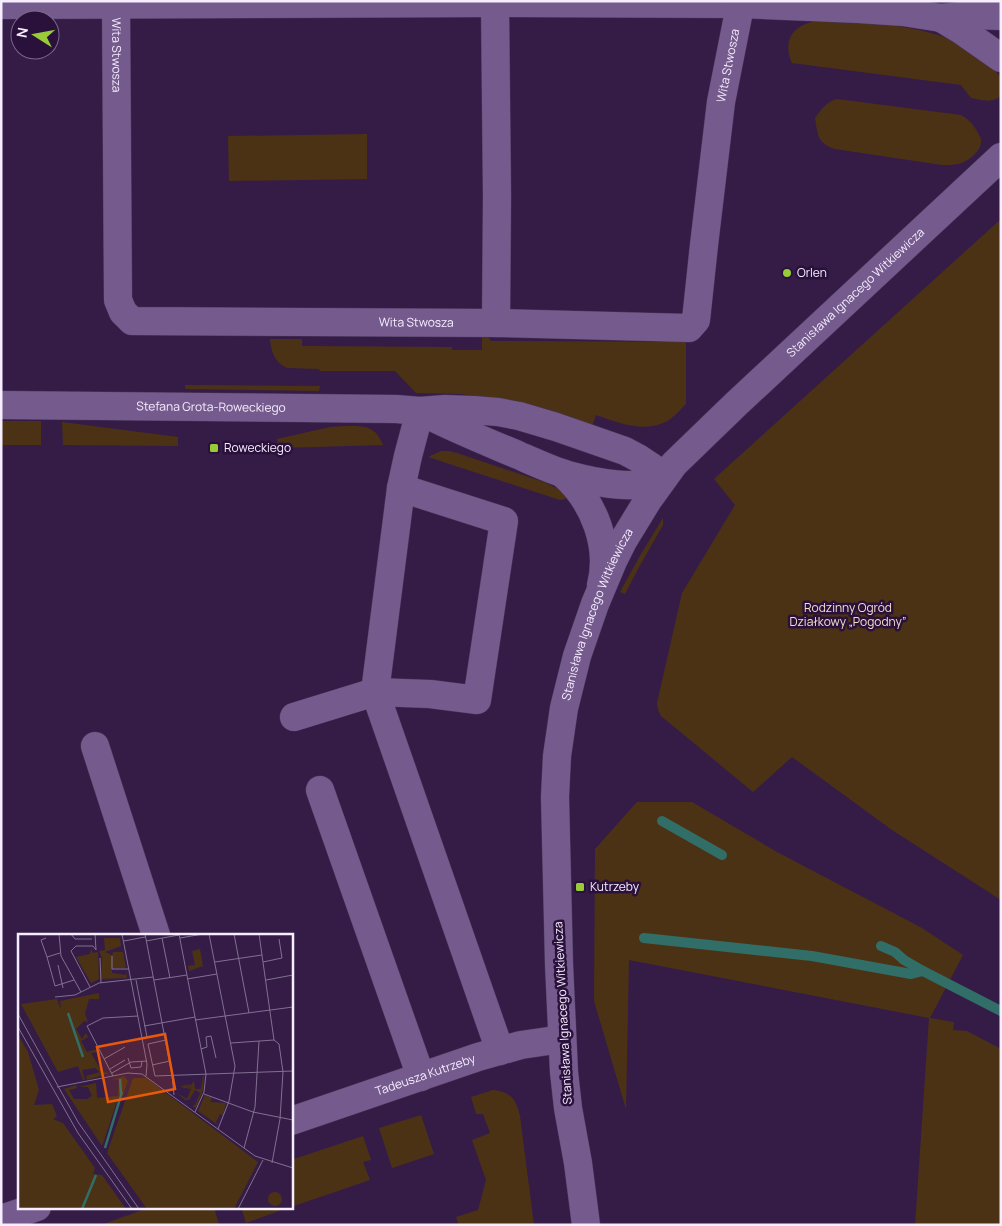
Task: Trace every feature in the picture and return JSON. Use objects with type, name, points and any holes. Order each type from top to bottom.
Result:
[{"type":"street","points":[[495,3],[496,323]]},
{"type":"street","points":[[1,5],[741,3],[903,12],[941,18],[970,15],[1001,16]]},
{"type":"street","name":"Wita Stwosza","points":[[116,5],[118,300],[123,312],[132,321],[496,323],[689,328],[696,320],[721,102],[741,3]]},
{"type":"street","points":[[941,18],[1001,58]]},
{"type":"street","name":"Stanisława Ignacego Witkiewicza","points":[[586,1225],[564,1072],[555,815],[557,756],[564,708],[569,683],[599,594],[613,561],[638,515],[674,464],[694,443],[1001,157]]},
{"type":"street","name":"Stefana Grota-Roweckiego","points":[[1,404],[396,409],[420,411],[445,409],[498,412],[519,416],[565,430],[625,451],[665,476],[654,482],[630,485],[613,484],[564,474],[444,424],[420,411]]},
{"type":"street","points":[[420,411],[401,488],[375,692],[500,1051]]},
{"type":"street","name":"Stefana Grota-Roweckiego","points":[[564,474],[584,497],[596,521],[602,543],[604,564],[604,576],[599,594]]},
{"type":"street","points":[[294,717],[375,692],[430,694],[477,700],[504,521],[401,488]]},
{"type":"street","points":[[95,746],[156,934]]},
{"type":"street","points":[[320,790],[421,1077]]},
{"type":"street","name":"Tadeusza Kutrzeby","points":[[292,1121],[478,1057],[521,1045],[562,1039]]},
{"type":"street","points":[[1,1219],[34,1208]]},
{"type":"green space","points":[[821,21],[899,26],[929,32],[952,40],[975,54],[1001,77],[1001,95],[994,100],[983,100],[971,98],[961,85],[792,63],[788,46],[793,33],[804,24]]},
{"type":"green space","points":[[837,99],[961,115],[967,119],[981,138],[980,147],[970,158],[962,163],[942,165],[829,147],[819,138],[815,118],[827,104]]},
{"type":"green space","points":[[367,134],[367,179],[229,181],[228,136]]},
{"type":"green space","name":"Rodzinny Ogród Działkowy „Pogodny”","points":[[1001,219],[1001,900],[892,830],[792,757],[753,792],[661,716],[657,703],[682,593],[735,505],[714,479]]},
{"type":"green space","points":[[482,334],[491,341],[686,342],[686,404],[669,420],[660,424],[642,427],[632,426],[596,415],[591,429],[497,399],[461,394],[416,393],[395,371],[320,371],[319,369],[288,368],[274,356],[270,339],[302,339],[302,346],[452,347],[452,350],[482,350]]},
{"type":"green space","points":[[185,385],[320,386],[319,391],[187,389]]},
{"type":"green space","points":[[1,421],[41,421],[41,445],[1,445]]},
{"type":"green space","points":[[62,422],[178,437],[178,446],[63,445]]},
{"type":"green space","points":[[358,426],[372,430],[380,438],[383,445],[278,448],[277,439],[330,427]]},
{"type":"green space","points":[[441,451],[457,453],[544,482],[568,495],[565,499],[560,500],[428,457]]},
{"type":"green space","points":[[663,518],[663,525],[625,594],[620,592],[641,554]]},
{"type":"green space","points":[[637,802],[692,802],[777,852],[922,928],[963,955],[930,1018],[954,1022],[953,1030],[967,1031],[1001,1049],[1001,1225],[915,1225],[929,1018],[629,960],[626,1109],[594,1001],[595,849]]},
{"type":"green space","points":[[493,1090],[509,1095],[515,1101],[520,1116],[534,1225],[459,1225],[456,1217],[478,1210],[486,1180],[472,1140],[490,1133],[483,1114],[476,1114],[471,1097]]},
{"type":"green space","points":[[421,1115],[434,1154],[392,1168],[379,1128]]},
{"type":"green space","points":[[363,1136],[371,1160],[363,1162],[370,1180],[292,1207],[292,1160]]},
{"type":"green space","points":[[148,1208],[214,1208],[219,1225],[101,1225]]},
{"type":"green space","points":[[241,1208],[287,1208],[246,1223]]},
{"type":"waterway","points":[[662,821],[722,855]]},
{"type":"waterway","points":[[644,938],[812,956],[911,974],[923,971]]},
{"type":"waterway","points":[[881,946],[895,952],[904,960],[923,971],[1001,1011]]},
{"type":"place","name":"Orlen","points":[[787,273]]},
{"type":"place","name":"Roweckiego","points":[[214,448]]},
{"type":"place","name":"Kutrzeby","points":[[580,887]]}]
